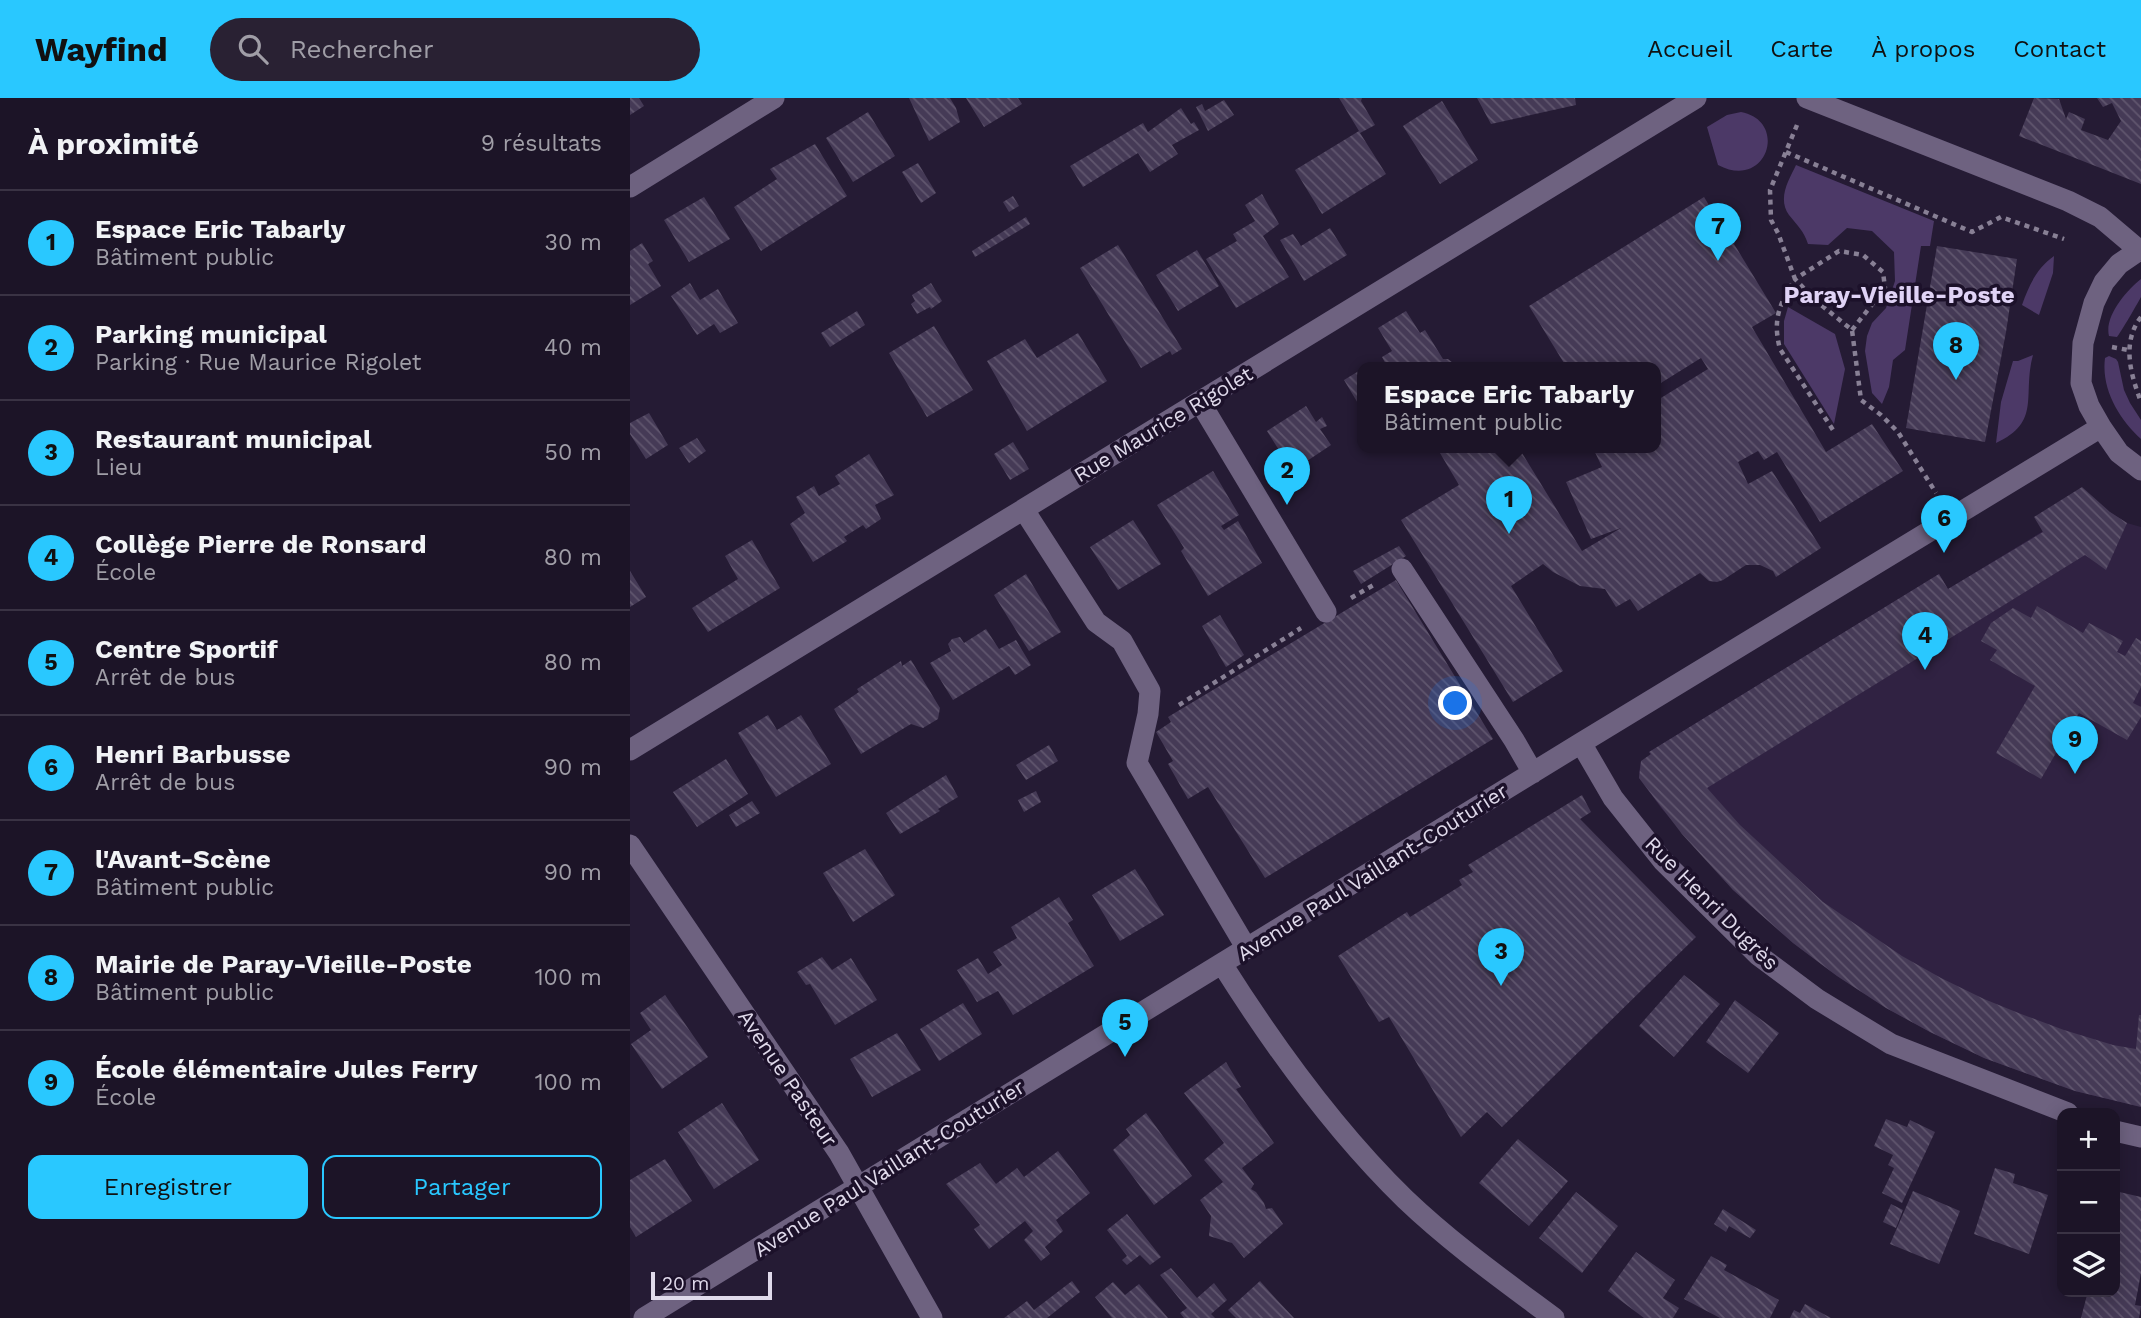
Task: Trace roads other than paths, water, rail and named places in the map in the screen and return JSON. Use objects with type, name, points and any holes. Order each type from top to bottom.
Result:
[{"type":"street","points":[[630,187],[775,98]]},
{"type":"street","name":"Rue Maurice Rigolet","points":[[630,750],[1696,98]]},
{"type":"street","points":[[1808,98],[2068,201],[2100,216],[2140,249],[2119,264],[2104,282],[2094,303],[2083,343],[2081,383],[2088,406],[2101,427],[2119,453],[2141,470]]},
{"type":"street","points":[[1200,402],[1326,612]]},
{"type":"street","name":"Avenue Paul Vaillant-Couturier","points":[[644,1318],[2101,427]]},
{"type":"street","points":[[1024,510],[1096,622],[1122,641],[1150,691],[1148,715],[1137,763],[1247,948]]},
{"type":"street","points":[[1402,569],[1533,773]]},
{"type":"street","name":"Rue Henri Dugrès","points":[[1581,743],[1613,798],[1663,861],[1758,955],[1816,999],[1891,1044],[2057,1109]]},
{"type":"street","name":"Avenue Pasteur","points":[[630,845],[832,1142],[933,1318]]},
{"type":"street","points":[[1222,964],[1294,1070],[1339,1127],[1405,1199],[1468,1254],[1554,1318]]},
{"type":"street","points":[[2120,1132],[2141,1137]]},
{"type":"place","name":"l'Avant-Scène","points":[[1718,261]]},
{"type":"place","name":"Mairie de Paray-Vieille-Poste","points":[[1956,380]]},
{"type":"place","name":"Parking municipal","points":[[1287,505]]},
{"type":"place","name":"Espace Eric Tabarly","points":[[1509,534]]},
{"type":"place","name":"Henri Barbusse","points":[[1944,553]]},
{"type":"place","name":"Collège Pierre de Ronsard","points":[[1925,670]]},
{"type":"place","name":"École élémentaire Jules Ferry","points":[[2075,774]]},
{"type":"place","name":"Restaurant municipal","points":[[1501,986]]},
{"type":"place","name":"Centre Sportif","points":[[1125,1057]]},
{"type":"district","name":"Paray-Vieille-Poste","points":[[1899,295]]}]
